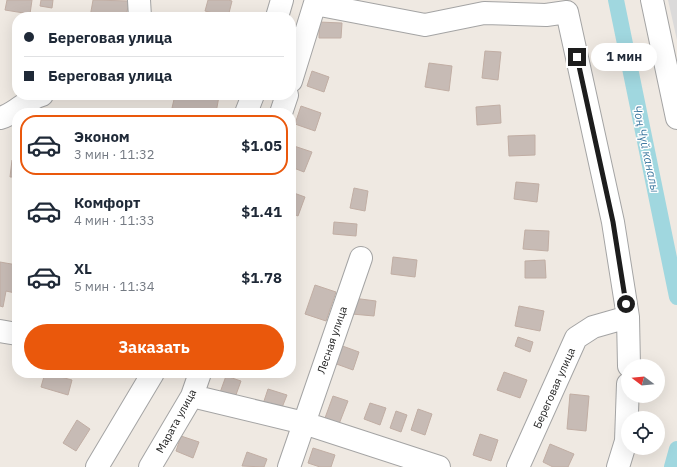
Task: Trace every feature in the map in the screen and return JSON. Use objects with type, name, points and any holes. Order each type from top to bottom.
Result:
[{"type":"street","points":[[139,0],[140,12]]},
{"type":"street","points":[[278,12],[282,0]]},
{"type":"street","points":[[652,0],[677,118]]},
{"type":"street","points":[[296,65],[316,2],[425,25],[484,13],[546,16],[566,6],[613,222],[628,317],[629,359]]},
{"type":"street","points":[[19,108],[30,100]]},
{"type":"street","points":[[0,118],[6,117],[12,113]]},
{"type":"street","name":"Лесная улица","points":[[289,467],[361,258]]},
{"type":"street","name":"Береговая улица","points":[[518,467],[576,338],[593,327],[628,317]]},
{"type":"street","points":[[0,331],[12,333]]},
{"type":"street","points":[[97,467],[150,378]]},
{"type":"street","name":"Марата улица","points":[[150,467],[192,396],[198,378]]},
{"type":"street","points":[[192,396],[304,423],[439,467]]},
{"type":"street","points":[[618,467],[626,440],[627,403]]},
{"type":"shaded area","points":[[668,0],[677,0],[677,40]]},
{"type":"building","points":[[7,0],[32,0],[30,12],[5,10]]},
{"type":"building","points":[[41,0],[53,0],[52,8],[40,6]]},
{"type":"building","points":[[93,0],[129,1],[127,12],[91,12]]},
{"type":"building","points":[[208,0],[232,1],[229,12],[205,11]]},
{"type":"building","points":[[319,22],[342,23],[341,38],[319,38]]},
{"type":"building","points":[[485,51],[501,52],[498,80],[482,78]]},
{"type":"building","points":[[429,63],[452,66],[449,91],[425,87]]},
{"type":"building","points":[[312,71],[329,77],[324,92],[307,86]]},
{"type":"building","points":[[174,100],[218,100],[217,108],[172,108]]},
{"type":"building","points":[[500,105],[501,123],[477,125],[476,107]]},
{"type":"building","points":[[301,106],[321,113],[315,131],[296,124]]},
{"type":"building","points":[[535,135],[535,155],[509,156],[508,136]]},
{"type":"building","points":[[296,147],[312,152],[304,172],[296,169]]},
{"type":"building","points":[[12,160],[12,177],[10,177]]},
{"type":"building","points":[[516,182],[539,184],[537,202],[514,199]]},
{"type":"building","points":[[354,188],[368,191],[365,211],[350,208]]},
{"type":"building","points":[[296,194],[305,197],[298,216],[296,215]]},
{"type":"building","points":[[334,222],[357,224],[356,236],[333,234]]},
{"type":"building","points":[[525,230],[549,231],[548,251],[523,249]]},
{"type":"building","points":[[393,257],[417,260],[415,277],[391,274]]},
{"type":"building","points":[[545,260],[546,278],[525,278],[525,261]]},
{"type":"building","points":[[0,262],[12,264],[12,292],[6,291],[3,307],[0,306]]},
{"type":"building","points":[[315,285],[336,292],[326,321],[305,314]]},
{"type":"building","points":[[353,298],[376,301],[374,316],[352,314]]},
{"type":"building","points":[[519,306],[544,311],[540,331],[515,326]]},
{"type":"building","points":[[518,337],[533,342],[530,352],[515,346]]},
{"type":"building","points":[[337,344],[359,352],[353,370],[331,362]]},
{"type":"building","points":[[504,372],[527,380],[520,398],[497,390]]},
{"type":"building","points":[[44,378],[64,378],[72,380],[68,395],[41,387]]},
{"type":"building","points":[[225,378],[232,378],[241,381],[233,403],[218,398]]},
{"type":"building","points":[[268,389],[287,395],[281,410],[263,404]]},
{"type":"building","points":[[570,394],[589,396],[586,431],[567,429]]},
{"type":"building","points":[[333,396],[348,401],[339,424],[325,418]]},
{"type":"building","points":[[370,403],[386,408],[380,425],[364,419]]},
{"type":"building","points":[[418,409],[432,414],[425,435],[411,430]]},
{"type":"building","points":[[396,411],[407,415],[401,432],[390,428]]},
{"type":"building","points":[[77,420],[90,429],[76,451],[63,443]]},
{"type":"building","points":[[480,434],[498,440],[491,461],[473,455]]},
{"type":"building","points":[[181,436],[199,442],[193,458],[176,451]]},
{"type":"building","points":[[550,444],[574,454],[568,467],[553,467],[543,462]]},
{"type":"building","points":[[313,448],[335,455],[331,467],[320,467],[308,463]]},
{"type":"building","points":[[247,452],[267,459],[264,467],[242,466]]},
{"type":"waterway","name":"Чоң Чүй каналы","points":[[616,0],[677,297]]},
{"type":"waterway","name":"Чоң Чүй каналы","points":[[672,467],[677,449]]},
{"type":"route","points":[[577,57],[613,222],[626,304]]}]
